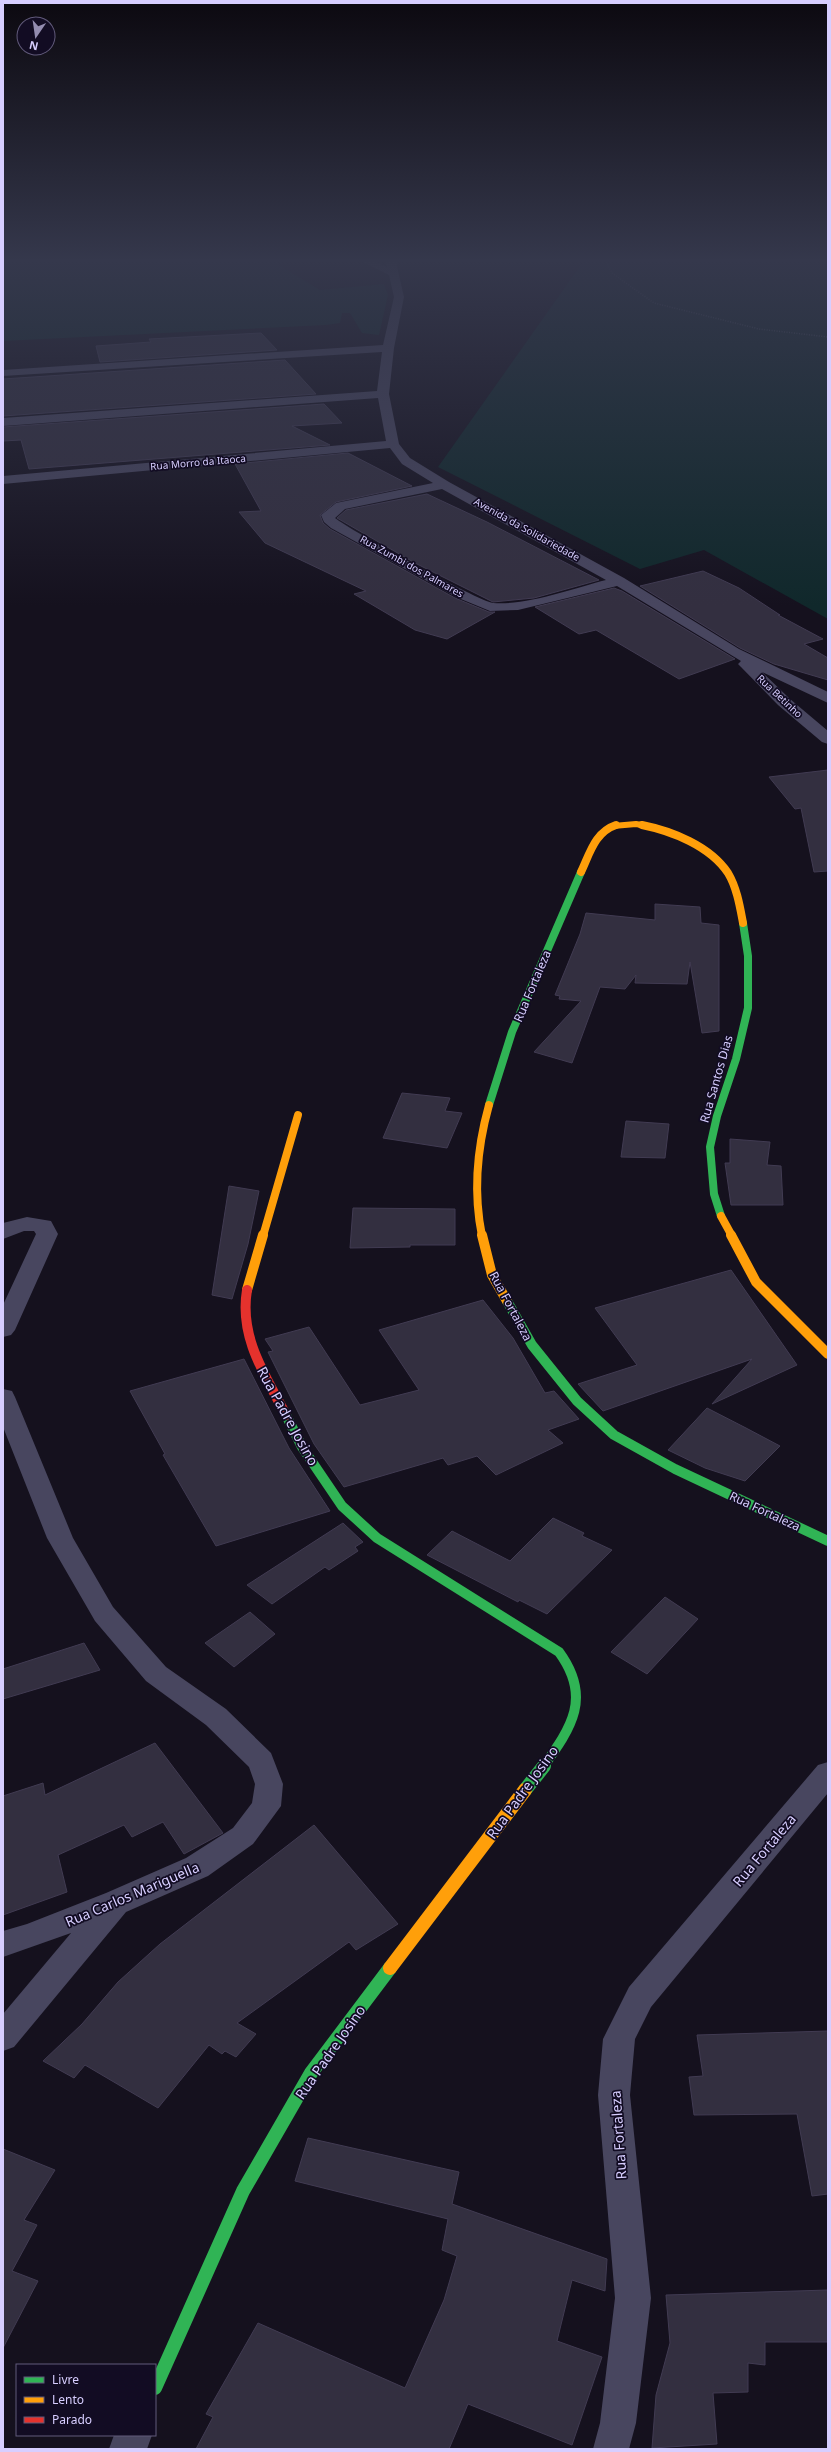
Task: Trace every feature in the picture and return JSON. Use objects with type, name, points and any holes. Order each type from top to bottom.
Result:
[{"type":"street","name":"Avenida da Solidariedade","points":[[385,376],[383,394],[393,444],[406,460],[444,485],[619,581],[734,652],[828,698]]},
{"type":"street","points":[[3,422],[383,394]]},
{"type":"street","name":"Rua Morro da Itaoca","points":[[3,480],[393,444]]},
{"type":"street","name":"Rua Zumbi dos Palmares","points":[[444,485],[341,506],[328,515],[329,519],[461,594],[490,607],[518,606],[619,581]]},
{"type":"street","name":"Rua Betinho","points":[[734,652],[784,702],[828,739]]},
{"type":"street","name":"Rua Fortaleza","points":[[644,823],[625,822],[608,827],[600,834],[572,890],[512,1032],[482,1127],[477,1172],[478,1219],[491,1272],[532,1346],[577,1401],[614,1435],[675,1469],[828,1541]]},
{"type":"street","name":"Rua Santos Dias","points":[[644,823],[698,846],[714,856],[728,872],[740,906],[748,956],[748,1008],[736,1059],[716,1116],[710,1147],[714,1194],[723,1223],[756,1282],[828,1354]]},
{"type":"street","name":"Rua Padre Josino","points":[[156,2386],[243,2191],[311,2073],[555,1751],[576,1705],[574,1676],[559,1652],[506,1617],[377,1538],[342,1506],[302,1447],[247,1337],[244,1318],[244,1300],[298,1115]]},
{"type":"street","points":[[3,1232],[15,1225],[26,1223],[42,1226],[47,1234],[3,1330]]},
{"type":"street","name":"Rua Carlos Mariguella","points":[[3,1397],[60,1538],[104,1614],[156,1674],[216,1717],[261,1761],[269,1784],[266,1806],[243,1836],[197,1867],[116,1902],[31,1936],[3,1944]]},
{"type":"street","name":"Rua Fortaleza","points":[[611,2449],[618,2423],[633,2298],[614,2095],[619,2039],[640,1997],[828,1773]]},
{"type":"street","points":[[3,2037],[116,1902]]},
{"type":"street","points":[[127,2449],[134,2436]]},
{"type":"green space","points":[[502,376],[828,376],[828,619],[704,550],[640,569],[438,467]]},
{"type":"building","points":[[41,376],[300,376],[316,394],[3,416],[3,379]]},
{"type":"building","points":[[324,404],[342,423],[292,426],[330,445],[29,469],[21,440],[3,441],[3,427]]},
{"type":"building","points":[[348,453],[412,486],[336,502],[320,515],[323,523],[330,529],[455,598],[489,612],[495,612],[447,639],[415,630],[354,594],[366,591],[265,543],[239,512],[261,511],[235,464]]},
{"type":"building","points":[[427,494],[487,522],[599,580],[534,598],[493,602],[415,563],[337,518],[346,510]]},
{"type":"building","points":[[703,571],[739,588],[780,615],[778,615],[823,639],[804,644],[828,658],[828,680],[774,664],[740,648],[640,586]]},
{"type":"building","points":[[614,588],[622,591],[735,659],[679,679],[596,630],[579,634],[535,607]]},
{"type":"building","points":[[828,770],[828,871],[814,872],[801,808],[795,809],[769,777]]},
{"type":"building","points":[[655,904],[700,907],[701,923],[719,925],[719,1031],[702,1033],[690,962],[687,984],[635,983],[636,975],[625,989],[600,987],[572,1063],[534,1052],[581,1001],[559,999],[560,996],[555,995],[580,934],[586,913],[655,920]]},
{"type":"building","points":[[402,1093],[450,1098],[445,1111],[462,1113],[447,1148],[383,1138]]},
{"type":"building","points":[[626,1121],[669,1124],[665,1158],[621,1157]]},
{"type":"building","points":[[730,1139],[770,1142],[767,1165],[781,1166],[783,1205],[731,1205],[725,1163],[730,1163]]},
{"type":"building","points":[[229,1186],[259,1191],[248,1244],[232,1299],[212,1295]]},
{"type":"building","points":[[353,1208],[455,1209],[455,1245],[410,1245],[410,1247],[350,1248]]},
{"type":"building","points":[[731,1270],[797,1365],[712,1404],[752,1359],[603,1411],[578,1384],[637,1365],[595,1308]]},
{"type":"building","points":[[483,1300],[513,1338],[545,1393],[554,1391],[579,1419],[548,1430],[563,1443],[496,1475],[477,1456],[448,1465],[443,1458],[344,1487],[314,1444],[268,1352],[273,1351],[265,1339],[309,1327],[360,1405],[419,1390],[379,1330]]},
{"type":"building","points":[[244,1359],[289,1448],[330,1511],[216,1546],[163,1455],[165,1454],[130,1391]]},
{"type":"building","points":[[707,1408],[780,1446],[745,1481],[705,1468],[668,1450]]},
{"type":"building","points":[[553,1518],[584,1533],[582,1536],[612,1550],[547,1614],[519,1600],[518,1602],[427,1555],[452,1531],[510,1561]]},
{"type":"building","points":[[343,1523],[363,1542],[355,1547],[358,1551],[329,1570],[325,1567],[272,1604],[247,1585]]},
{"type":"building","points":[[665,1597],[698,1619],[647,1674],[611,1652]]},
{"type":"building","points":[[250,1612],[275,1634],[234,1667],[205,1643]]},
{"type":"building","points":[[84,1643],[100,1670],[3,1699],[3,1669]]},
{"type":"building","points":[[155,1743],[223,1833],[184,1854],[163,1822],[132,1837],[124,1825],[58,1855],[67,1892],[3,1915],[3,1796],[43,1783],[45,1795]]},
{"type":"building","points":[[314,1825],[398,1924],[356,1950],[349,1942],[237,2023],[256,2034],[236,2057],[225,2051],[222,2054],[209,2045],[158,2108],[85,2065],[74,2078],[43,2061],[82,2024],[118,1982],[160,1944]]},
{"type":"building","points":[[828,2031],[828,2194],[812,2196],[797,2114],[694,2115],[689,2077],[703,2076],[697,2035]]},
{"type":"building","points":[[308,2138],[459,2172],[452,2204],[607,2259],[605,2291],[572,2280],[557,2341],[602,2357],[572,2445],[468,2404],[449,2449],[196,2449],[213,2417],[206,2414],[258,2323],[405,2388],[444,2300],[457,2256],[442,2250],[448,2219],[295,2181]]},
{"type":"building","points":[[3,2149],[55,2170],[24,2220],[37,2225],[12,2271],[38,2281],[3,2348]]},
{"type":"building","points":[[828,2290],[828,2342],[765,2342],[765,2365],[748,2363],[748,2392],[713,2393],[717,2444],[652,2448],[656,2395],[670,2343],[666,2295]]},
{"type":"traffic: fast","points":[[489,1105],[512,1032],[581,872]]},
{"type":"traffic: fast","points":[[721,1216],[714,1194],[710,1147],[717,1116],[736,1059],[748,1008],[748,956],[743,923]]},
{"type":"traffic: fast","points":[[507,1301],[532,1345],[577,1401],[614,1435],[675,1469],[828,1541]]},
{"type":"traffic: fast","points":[[286,1415],[302,1447],[342,1506],[377,1538],[559,1652],[569,1666],[574,1676],[577,1690],[575,1706],[570,1721],[563,1737],[525,1790]]},
{"type":"traffic: fast","points":[[156,2386],[243,2191],[311,2073],[390,1968]]},
{"type":"traffic: slow","points":[[581,872],[598,836],[607,828],[620,824],[636,824],[654,827],[691,842],[707,852],[720,863],[728,874],[733,886],[743,923]]},
{"type":"traffic: slow","points":[[489,1105],[483,1125],[477,1167],[478,1209],[485,1251],[491,1271],[507,1301]]},
{"type":"traffic: slow","points":[[247,1290],[298,1115]]},
{"type":"traffic: slow","points":[[721,1216],[756,1282],[828,1354]]},
{"type":"traffic: slow","points":[[390,1968],[525,1790]]},
{"type":"traffic: jam","points":[[247,1290],[244,1306],[245,1323],[249,1339],[254,1355],[286,1415]]}]
